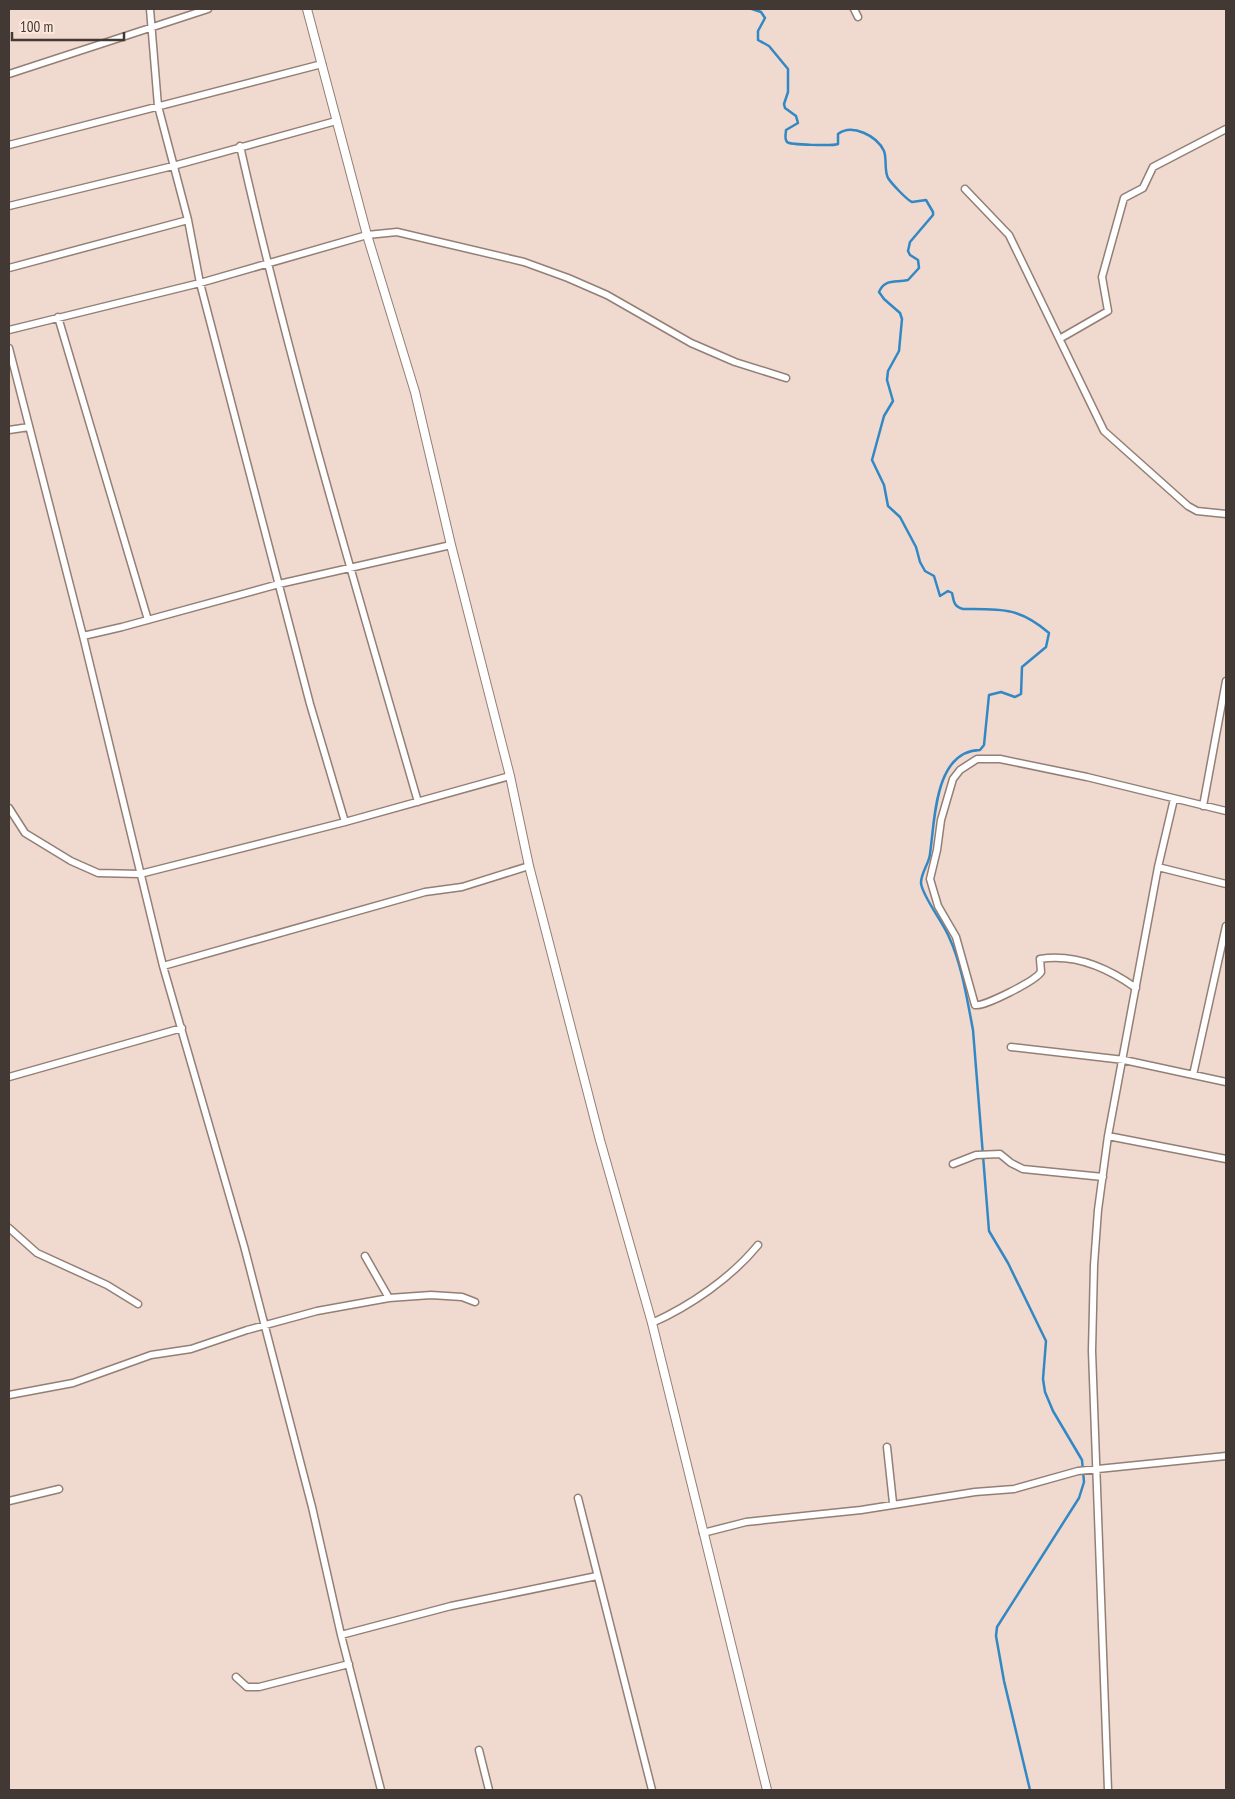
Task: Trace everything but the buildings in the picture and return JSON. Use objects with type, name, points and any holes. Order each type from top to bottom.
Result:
[{"type":"street","points":[[150,9],[158,106],[188,220],[200,283],[310,704],[345,822]]},
{"type":"street","points":[[9,74],[208,9]]},
{"type":"street","points":[[307,9],[336,122],[415,392],[451,545],[510,776],[529,866],[605,1158],[652,1323],[767,1790]]},
{"type":"street","points":[[854,9],[858,17]]},
{"type":"street","points":[[9,145],[322,64]]},
{"type":"street","points":[[9,206],[173,166],[240,146],[336,122]]},
{"type":"street","points":[[1060,338],[1108,311],[1102,277],[1124,198],[1143,188],[1154,167],[1226,130]]},
{"type":"street","points":[[240,146],[267,266],[350,567],[418,802]]},
{"type":"street","points":[[965,189],[1008,232],[1106,434],[1188,506],[1197,511],[1226,514]]},
{"type":"street","points":[[9,268],[188,220]]},
{"type":"street","points":[[9,330],[267,266],[368,235],[402,233],[524,262],[607,294],[691,343],[735,362],[786,378]]},
{"type":"street","points":[[58,317],[148,620]]},
{"type":"street","points":[[9,348],[83,636],[163,966],[265,1326],[312,1507],[341,1635],[381,1790]]},
{"type":"street","points":[[9,430],[29,427]]},
{"type":"street","points":[[83,636],[279,584],[451,545]]},
{"type":"street","points":[[1203,806],[1226,681]]},
{"type":"street","points":[[1136,988],[1097,964],[1051,958],[1040,959],[1041,972],[1030,981],[986,1003],[975,1005],[956,937],[938,906],[930,882],[941,820],[953,779],[960,770],[983,758],[1087,776],[1226,811]]},
{"type":"street","points":[[9,808],[25,833],[71,861],[98,873],[140,874],[345,822],[510,776]]},
{"type":"street","points":[[1108,1790],[1094,1469],[1093,1282],[1108,1136],[1124,1060],[1158,867],[1174,799]]},
{"type":"street","points":[[163,966],[426,892],[465,886],[529,866]]},
{"type":"street","points":[[1158,867],[1226,884]]},
{"type":"street","points":[[1193,1075],[1226,926]]},
{"type":"street","points":[[9,1077],[182,1028]]},
{"type":"street","points":[[1011,1047],[1124,1060],[1226,1082]]},
{"type":"street","points":[[1108,1136],[1226,1159]]},
{"type":"street","points":[[953,1164],[976,1155],[1000,1154],[1011,1163],[1023,1169],[1103,1177]]},
{"type":"street","points":[[9,1228],[37,1253],[107,1284],[138,1304]]},
{"type":"street","points":[[652,1323],[674,1313],[734,1270],[758,1245]]},
{"type":"street","points":[[364,1256],[389,1298]]},
{"type":"street","points":[[9,1395],[73,1383],[151,1355],[191,1349],[317,1310],[389,1298],[432,1295],[462,1297],[475,1302]]},
{"type":"street","points":[[887,1447],[893,1503]]},
{"type":"street","points":[[703,1533],[746,1522],[861,1510],[893,1503],[933,1500],[975,1492],[1014,1489],[1078,1471],[1226,1456]]},
{"type":"street","points":[[9,1501],[59,1489]]},
{"type":"street","points":[[578,1498],[652,1790]]},
{"type":"street","points":[[341,1635],[451,1606],[597,1576]]},
{"type":"street","points":[[236,1677],[247,1687],[259,1687],[349,1664]]},
{"type":"street","points":[[479,1750],[489,1790]]},
{"type":"waterway","points":[[752,9],[761,12],[765,18],[758,31],[758,40],[769,46],[788,69],[788,92],[784,104],[785,108],[796,116],[798,123],[786,130],[786,141],[790,143],[834,145],[838,144],[838,134],[844,131],[850,130],[864,133],[876,140],[884,151],[887,175],[893,184],[912,202],[926,200],[933,212],[933,215],[910,242],[908,251],[910,255],[918,260],[919,268],[908,280],[888,283],[879,292],[900,313],[902,319],[899,351],[888,371],[887,380],[893,401],[884,416],[872,460],[884,485],[888,506],[900,517],[916,547],[920,562],[925,571],[934,576],[940,596],[948,591],[952,593],[956,605],[963,609],[988,609],[1019,614],[1049,633],[1046,647],[1022,667],[1021,694],[1015,697],[1001,692],[989,695],[984,745],[980,750],[965,753],[953,762],[945,775],[936,807],[929,858],[921,883],[925,895],[954,948],[969,1006],[973,1030],[989,1231],[1008,1263],[1046,1341],[1043,1379],[1045,1392],[1053,1411],[1082,1460],[1084,1482],[1079,1498],[997,1627],[996,1636],[1004,1681],[1030,1790]]}]
